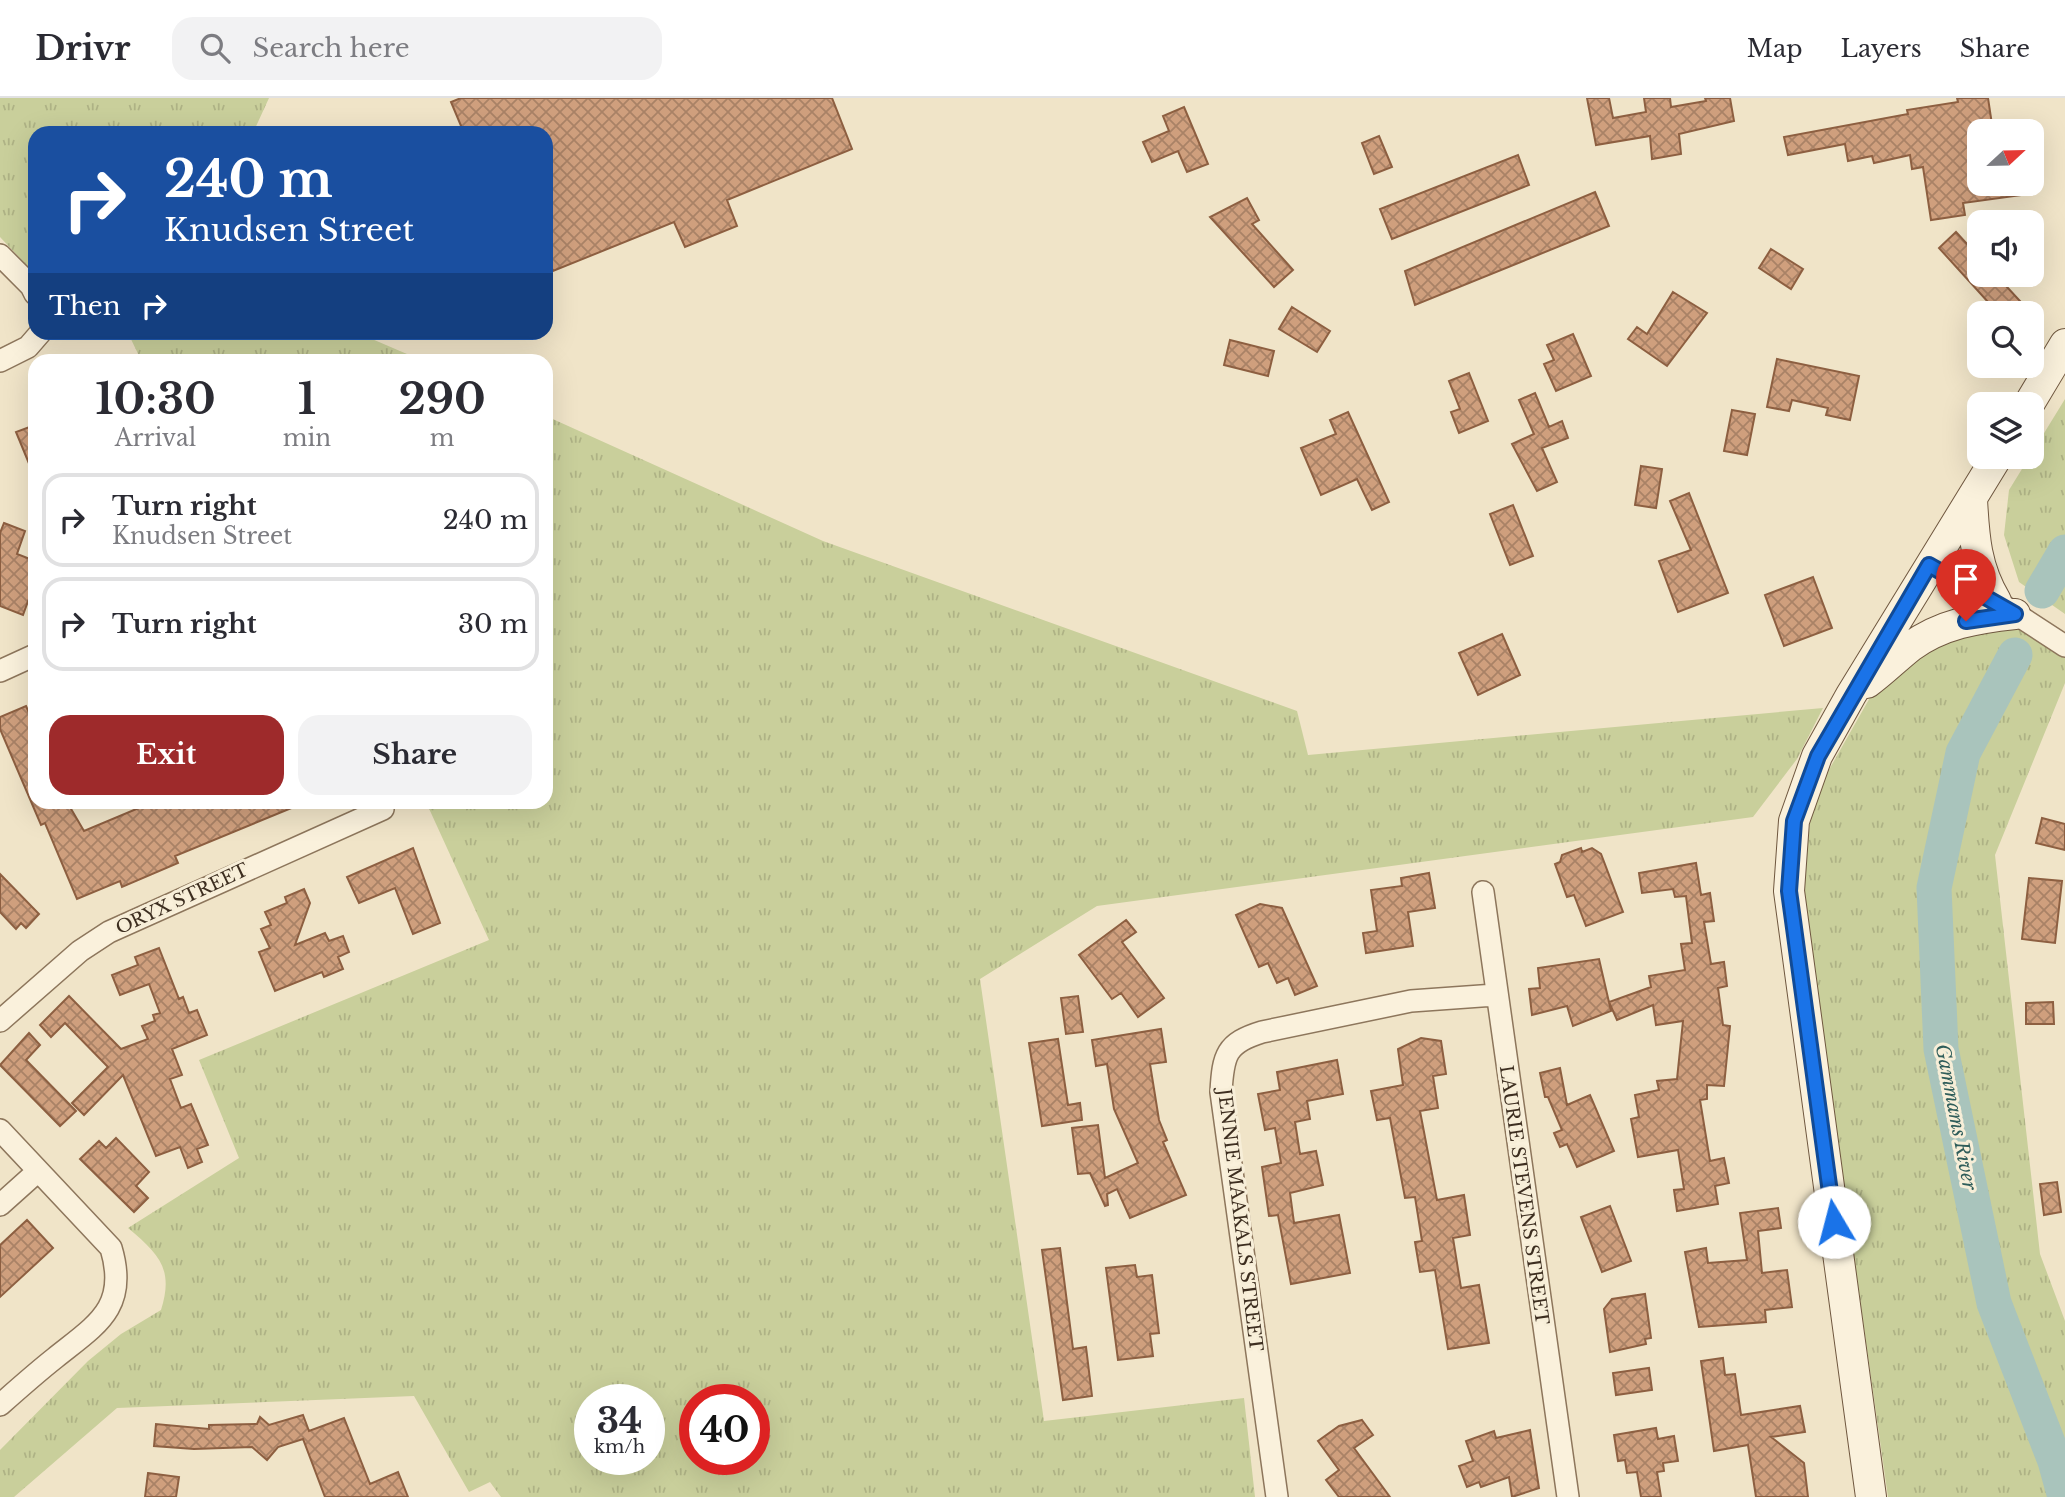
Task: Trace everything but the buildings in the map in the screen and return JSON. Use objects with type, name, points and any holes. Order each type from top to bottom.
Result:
[{"type":"street","points":[[0,256],[28,283]]},
{"type":"street","points":[[6,358],[28,347],[34,340]]},
{"type":"street","points":[[2036,392],[2065,344]]},
{"type":"street","points":[[1871,1497],[1789,891],[1794,821],[1818,756],[1851,695],[1990,469]]},
{"type":"street","points":[[1972,499],[1975,554],[1980,572],[2006,608]]},
{"type":"street","points":[[1929,565],[2006,608],[2065,646]]},
{"type":"street","points":[[1851,695],[1911,647],[1944,628],[2006,608]]},
{"type":"street","points":[[0,671],[28,658]]},
{"type":"street","name":"ORYX STREET","points":[[0,1021],[80,951],[109,932],[381,809]]},
{"type":"street","name":"LAURIE STEVENS STREET","points":[[1483,892],[1495,995],[1568,1497]]},
{"type":"street","name":"JENNIE MAAKALS STREET","points":[[1278,1497],[1222,1092],[1223,1065],[1232,1045],[1242,1038],[1274,1029],[1411,1001],[1495,995]]},
{"type":"street","points":[[0,1130],[111,1248],[118,1270],[116,1292],[104,1317],[91,1332],[0,1405]]},
{"type":"street","points":[[0,1205],[38,1171]]},
{"type":"green space","points":[[0,98],[269,98],[256,126],[28,126],[28,267],[0,237]]},
{"type":"green space","points":[[131,340],[374,340],[407,354],[138,354]]},
{"type":"green space","points":[[2065,399],[2065,614],[2019,582],[2004,535],[2009,490],[2022,469],[2044,469],[2044,433]]},
{"type":"green space","points":[[553,419],[823,541],[1297,711],[1308,755],[1823,708],[1797,759],[1753,817],[1097,906],[980,979],[1044,1421],[1244,1398],[1255,1497],[501,1497],[490,1482],[469,1492],[414,1396],[117,1408],[14,1497],[0,1497],[0,1450],[88,1361],[121,1334],[161,1310],[166,1284],[161,1263],[148,1246],[128,1228],[239,1158],[199,1060],[489,940],[429,809],[553,809]]},
{"type":"green space","points":[[2015,614],[2065,646],[2065,683],[1995,855],[2040,1254],[2065,1321],[2065,1497],[1888,1497],[1808,934],[1803,879],[1811,816],[1822,782],[1876,687],[1896,659]]},
{"type":"waterway","name":"Gammams River","points":[[2042,591],[2065,552]]},
{"type":"waterway","name":"Gammams River","points":[[2015,655],[1963,753],[1934,888],[1941,1049],[1994,1303],[2055,1461],[2065,1497]]},
{"type":"route","points":[[1834,1222],[1789,891],[1794,821],[1818,756],[1851,695],[1929,565],[2015,614],[1966,621]]}]
